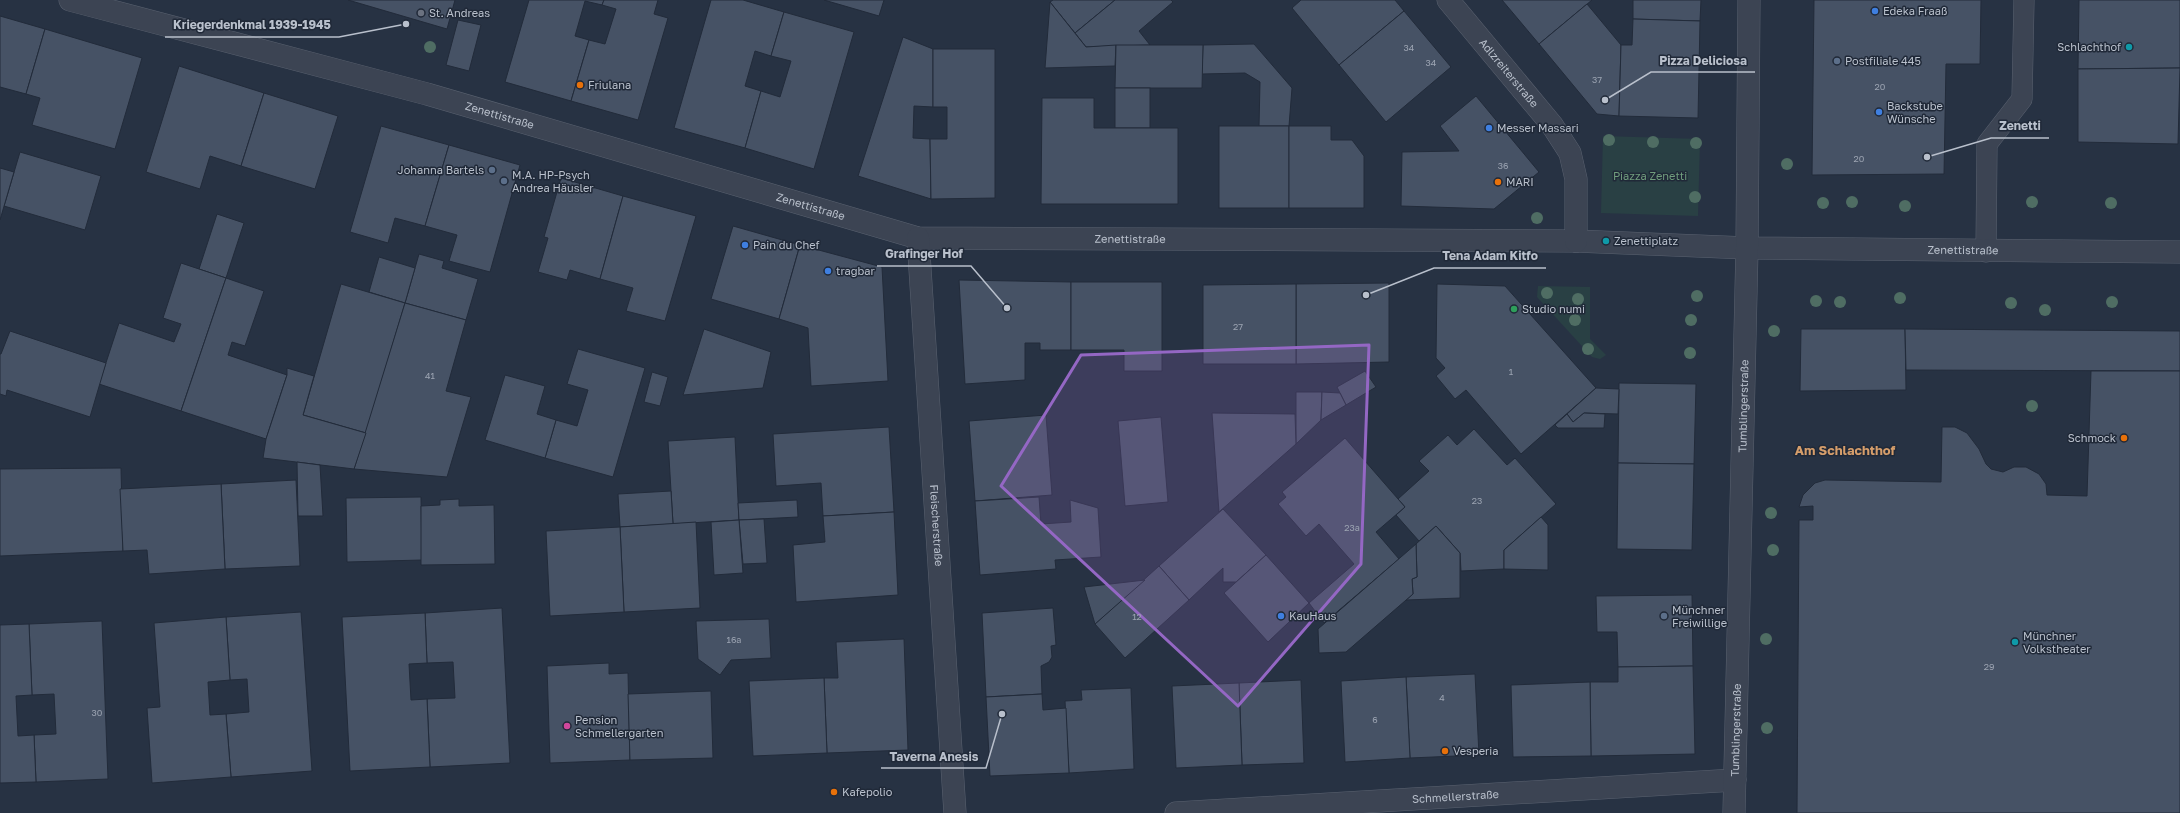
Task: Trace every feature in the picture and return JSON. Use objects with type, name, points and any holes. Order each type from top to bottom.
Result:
[{"type":"street","name":"Zenettistraße","points":[[70,0],[428,94],[918,238],[1576,241]]},
{"type":"street","name":"Adlzreiterstraße","points":[[1448,0],[1552,125],[1570,153],[1576,179],[1576,241]]},
{"type":"street","name":"Tumblingerstraße","points":[[1734,813],[1747,248],[1748,0]]},
{"type":"street","name":"Fleischerstraße","points":[[918,238],[955,813]]},
{"type":"street","points":[[1576,241],[1747,248]]},
{"type":"street","name":"Zenettistraße","points":[[1747,248],[1986,252],[2180,252]]},
{"type":"street","name":"Schmellerstraße","points":[[1176,813],[1735,780]]},
{"type":"lane","points":[[1986,252],[1987,144],[2022,99],[2024,0]]},
{"type":"highlighted area","points":[[1369,345],[1361,564],[1238,706],[1001,486],[1081,355]]},
{"type":"green space","name":"Piazza Zenetti","points":[[1603,136],[1700,139],[1698,216],[1601,213]]},
{"type":"green space","points":[[1538,286],[1590,287],[1590,339],[1606,355],[1600,359],[1592,357],[1537,297]]},
{"type":"building","name":"St. Andreas","points":[[348,0],[455,0],[447,29]]},
{"type":"building","points":[[529,0],[604,0],[602,5],[585,1],[575,36],[589,40],[571,101],[505,82]]},
{"type":"building","points":[[604,0],[658,0],[654,14],[668,18],[638,120],[571,101],[589,40],[605,44],[616,9],[602,5]]},
{"type":"building","points":[[711,0],[743,0],[784,12],[771,56],[755,51],[745,86],[761,91],[745,148],[674,128]]},
{"type":"building","points":[[824,0],[884,0],[879,16]]},
{"type":"building","points":[[1053,0],[1115,0],[1075,33],[1050,2]]},
{"type":"building","points":[[1115,0],[1171,0],[1173,2],[1139,31],[1150,45],[1086,47],[1075,33]]},
{"type":"building","points":[[1301,0],[1395,0],[1404,11],[1339,65],[1292,8]]},
{"type":"building","points":[[1502,0],[1592,0],[1539,44]]},
{"type":"building","points":[[1633,0],[1701,0],[1700,21],[1633,19]]},
{"type":"building","points":[[1814,0],[1981,0],[1980,64],[1946,64],[1944,174],[1812,175]]},
{"type":"building","name":"Schlachthof","points":[[2079,0],[2180,0],[2180,68],[2078,69]]},
{"type":"building","points":[[1050,2],[1086,47],[1116,45],[1115,66],[1045,68]]},
{"type":"building","points":[[1587,4],[1621,45],[1619,116],[1597,114],[1539,44]]},
{"type":"building","points":[[1404,11],[1451,67],[1386,122],[1339,65]]},
{"type":"building","points":[[784,12],[854,32],[814,169],[745,148],[761,91],[780,97],[791,61],[771,56]]},
{"type":"building","points":[[0,16],[45,29],[26,94],[0,87]]},
{"type":"building","points":[[1633,19],[1700,21],[1698,118],[1619,116],[1621,45],[1632,45]]},
{"type":"building","points":[[458,20],[481,25],[469,71],[446,65]]},
{"type":"building","points":[[45,29],[142,58],[115,149],[32,125],[40,98],[26,94]]},
{"type":"building","points":[[903,37],[933,49],[933,107],[914,106],[913,138],[930,139],[931,199],[858,176]]},
{"type":"building","points":[[1254,44],[1292,88],[1289,126],[1259,126],[1260,82],[1245,73],[1202,74],[1203,45]]},
{"type":"building","points":[[1116,45],[1203,45],[1202,88],[1115,88]]},
{"type":"building","points":[[933,49],[995,49],[995,198],[931,199],[930,139],[947,139],[947,107],[933,107]]},
{"type":"building","points":[[179,66],[264,93],[241,166],[210,156],[200,189],[146,172]]},
{"type":"building","points":[[2180,68],[2178,144],[2078,142],[2078,69]]},
{"type":"building","points":[[1115,88],[1150,88],[1150,128],[1115,128]]},
{"type":"building","points":[[264,93],[338,116],[315,189],[241,166]]},
{"type":"building","points":[[1476,96],[1539,172],[1494,209],[1401,206],[1402,152],[1459,151],[1440,126]]},
{"type":"building","points":[[1042,98],[1094,98],[1094,128],[1178,128],[1178,204],[1041,204]]},
{"type":"building","points":[[381,126],[449,145],[425,226],[395,218],[388,243],[350,232]]},
{"type":"building","points":[[1219,126],[1289,126],[1289,208],[1219,208]]},
{"type":"building","points":[[1289,126],[1331,126],[1331,140],[1352,140],[1364,156],[1364,208],[1289,208]]},
{"type":"building","points":[[449,145],[520,165],[490,272],[449,261],[457,235],[425,226]]},
{"type":"building","points":[[20,152],[101,176],[85,230],[4,206]]},
{"type":"building","points":[[0,168],[14,172],[0,220]]},
{"type":"building","points":[[561,178],[623,196],[600,279],[570,270],[567,280],[538,272],[548,238],[544,237]]},
{"type":"building","points":[[623,196],[696,216],[665,321],[626,311],[633,288],[600,279]]},
{"type":"building","points":[[217,214],[244,223],[226,278],[199,269]]},
{"type":"building","points":[[733,226],[800,245],[779,319],[711,299]]},
{"type":"building","points":[[800,245],[882,267],[888,381],[811,386],[808,328],[779,319]]},
{"type":"building","points":[[419,254],[444,261],[442,268],[478,279],[466,320],[405,303]]},
{"type":"building","points":[[379,257],[415,268],[405,303],[369,292]]},
{"type":"building","points":[[181,263],[226,278],[181,411],[99,384],[119,323],[174,342],[181,324],[163,318]]},
{"type":"building","points":[[226,278],[264,291],[245,346],[232,342],[228,355],[287,375],[266,439],[181,411]]},
{"type":"building","points":[[959,280],[1071,282],[1071,350],[1040,350],[1040,343],[1025,343],[1025,380],[965,384]]},
{"type":"building","points":[[1071,282],[1162,282],[1162,371],[1124,371],[1124,350],[1071,350]]},
{"type":"building","points":[[1389,283],[1389,362],[1296,364],[1296,284]]},
{"type":"building","points":[[341,284],[405,303],[366,433],[303,415]]},
{"type":"building","points":[[1296,284],[1296,364],[1203,364],[1203,285]]},
{"type":"building","points":[[1437,284],[1505,286],[1596,388],[1521,454],[1466,390],[1455,399],[1436,376],[1445,368],[1436,358]]},
{"type":"building","points":[[405,303],[466,320],[446,391],[471,397],[447,477],[354,469]]},
{"type":"building","points":[[704,329],[771,352],[763,388],[683,395]]},
{"type":"building","points":[[1801,329],[1905,329],[1906,390],[1800,391]]},
{"type":"building","points":[[1905,329],[2180,331],[2180,371],[1906,370]]},
{"type":"building","points":[[10,331],[106,363],[90,417],[7,390],[6,396],[0,394],[0,354]]},
{"type":"building","points":[[578,349],[645,368],[613,477],[545,458],[556,420],[577,426],[588,390],[567,384]]},
{"type":"building","points":[[287,368],[314,376],[303,415],[366,433],[354,469],[263,458],[266,439],[287,375]]},
{"type":"building","points":[[1365,371],[1376,387],[1346,405],[1337,387]]},
{"type":"building","points":[[2091,371],[2180,371],[2180,813],[1797,813],[1799,520],[1813,520],[1813,506],[1799,507],[1803,495],[1815,483],[1825,480],[1941,482],[1942,427],[1955,427],[1967,433],[1979,449],[1986,464],[1991,469],[2003,472],[2014,467],[2026,467],[2039,474],[2046,484],[2047,495],[2087,496]]},
{"type":"building","points":[[652,372],[668,377],[660,406],[644,402]]},
{"type":"building","points":[[505,375],[545,386],[537,414],[556,420],[545,458],[485,440]]},
{"type":"building","points":[[1619,383],[1696,384],[1694,464],[1618,463]]},
{"type":"building","points":[[1596,388],[1619,389],[1618,414],[1584,413],[1573,422],[1567,414]]},
{"type":"building","points":[[1296,392],[1322,392],[1321,420],[1296,444]]},
{"type":"building","points":[[1322,392],[1340,393],[1346,405],[1321,420]]},
{"type":"building","points":[[1212,413],[1295,414],[1296,444],[1219,512]]},
{"type":"building","points":[[1584,413],[1605,414],[1604,428],[1558,428],[1555,425],[1567,414],[1573,422]]},
{"type":"building","points":[[1046,415],[1052,495],[975,501],[969,421]]},
{"type":"building","points":[[1161,417],[1168,502],[1125,506],[1118,421]]},
{"type":"building","points":[[889,427],[894,512],[823,516],[821,483],[776,486],[773,434]]},
{"type":"building","points":[[1474,429],[1507,465],[1515,458],[1556,504],[1504,550],[1504,569],[1461,571],[1460,553],[1436,526],[1419,541],[1396,515],[1405,507],[1398,499],[1429,471],[1419,461],[1448,435],[1457,445]]},
{"type":"building","points":[[735,437],[739,520],[673,524],[668,441]]},
{"type":"building","points":[[1345,438],[1405,507],[1376,532],[1399,559],[1324,623],[1309,603],[1354,564],[1319,524],[1306,536],[1278,504],[1286,497],[1282,492]]},
{"type":"building","points":[[297,462],[320,465],[323,516],[298,516]]},
{"type":"building","points":[[1618,463],[1694,464],[1692,550],[1617,549]]},
{"type":"building","points":[[121,468],[123,551],[0,556],[0,469]]},
{"type":"building","points":[[296,480],[300,566],[225,569],[221,484]]},
{"type":"building","points":[[221,484],[225,569],[149,574],[147,550],[123,551],[120,489]]},
{"type":"building","points":[[671,491],[673,524],[620,527],[618,494]]},
{"type":"building","points":[[421,497],[422,560],[347,562],[346,498]]},
{"type":"building","points":[[1039,497],[1041,524],[1071,522],[1070,500],[1098,508],[1101,557],[1055,560],[1056,569],[980,575],[975,501]]},
{"type":"building","points":[[459,499],[459,506],[494,505],[495,564],[421,565],[421,506],[440,505],[440,500]]},
{"type":"building","points":[[797,500],[798,517],[739,520],[738,503]]},
{"type":"building","points":[[1223,509],[1266,555],[1236,582],[1223,582],[1223,568],[1189,600],[1159,566]]},
{"type":"building","points":[[894,512],[898,595],[796,602],[793,545],[825,542],[823,516]]},
{"type":"building","points":[[1541,517],[1548,525],[1548,570],[1504,569],[1504,550]]},
{"type":"building","points":[[764,519],[767,563],[743,564],[739,520]]},
{"type":"building","points":[[739,520],[743,573],[714,575],[711,522]]},
{"type":"building","points":[[696,522],[700,608],[624,612],[620,527]]},
{"type":"building","points":[[1436,526],[1460,553],[1460,598],[1406,600],[1413,594],[1412,579],[1417,577],[1416,544]]},
{"type":"building","points":[[620,527],[624,612],[550,616],[546,531]]},
{"type":"building","points":[[1416,544],[1417,577],[1412,579],[1413,594],[1346,652],[1319,653],[1318,629]]},
{"type":"building","points":[[1266,555],[1309,603],[1268,642],[1224,593]]},
{"type":"building","points":[[1159,566],[1189,600],[1125,658],[1095,624]]},
{"type":"building","points":[[1145,580],[1095,624],[1084,587]]},
{"type":"building","points":[[1692,595],[1693,666],[1618,667],[1617,632],[1597,632],[1596,596]]},
{"type":"building","points":[[502,608],[510,763],[430,767],[427,699],[455,698],[453,662],[427,663],[425,613]]},
{"type":"building","points":[[1053,608],[1056,645],[1051,646],[1052,657],[1049,662],[1041,666],[1042,694],[986,697],[982,613]]},
{"type":"building","points":[[301,612],[312,771],[231,777],[226,714],[249,712],[247,679],[230,680],[226,617]]},
{"type":"building","points":[[425,613],[427,663],[409,664],[411,700],[427,699],[430,767],[350,771],[342,617]]},
{"type":"building","points":[[226,617],[230,680],[208,682],[210,715],[226,714],[231,777],[152,783],[147,708],[160,707],[154,623]]},
{"type":"building","points":[[769,619],[771,658],[731,660],[720,675],[698,659],[696,621]]},
{"type":"building","points":[[102,621],[108,779],[36,782],[34,735],[56,734],[54,694],[32,695],[29,624]]},
{"type":"building","points":[[29,624],[32,695],[16,696],[18,736],[34,735],[36,782],[0,783],[0,625]]},
{"type":"building","points":[[904,639],[908,750],[827,753],[824,678],[838,678],[836,642]]},
{"type":"building","points":[[609,663],[609,674],[628,673],[630,760],[550,763],[547,666]]},
{"type":"building","points":[[1693,666],[1695,754],[1591,756],[1590,682],[1618,682],[1618,667]]},
{"type":"building","points":[[1475,674],[1479,755],[1410,758],[1406,677]]},
{"type":"building","points":[[1406,677],[1410,758],[1345,762],[1341,681]]},
{"type":"building","points":[[824,678],[827,753],[753,756],[749,681]]},
{"type":"building","points":[[1301,680],[1304,763],[1242,765],[1239,683]]},
{"type":"building","points":[[1590,682],[1591,756],[1513,757],[1511,685]]},
{"type":"building","points":[[1239,683],[1242,765],[1176,768],[1172,686]]},
{"type":"building","points":[[1131,688],[1134,769],[1069,773],[1065,701],[1082,700],[1081,690]]},
{"type":"building","points":[[711,691],[713,758],[630,760],[628,694]]},
{"type":"building","points":[[1042,694],[1043,710],[1066,708],[1069,773],[990,776],[986,697]]},
{"type":"place","name":"Edeka Fraaß","points":[[1875,11]]},
{"type":"place","name":"St. Andreas","points":[[421,13]]},
{"type":"place","name":"Kriegerdenkmal 1939-1945","points":[[406,24]]},
{"type":"place","name":"Schlachthof","points":[[2129,47]]},
{"type":"place","name":"Postfiliale 445","points":[[1837,61]]},
{"type":"place","name":"Friulana","points":[[580,85]]},
{"type":"place","name":"Pizza Deliciosa","points":[[1605,100]]},
{"type":"place","name":"Backstube Wünsche","points":[[1879,112]]},
{"type":"place","name":"Messer Massari","points":[[1489,128]]},
{"type":"place","name":"Zenetti","points":[[1927,157]]},
{"type":"place","name":"Johanna Bartels","points":[[492,170]]},
{"type":"place","name":"M.A. HP-Psych Andrea Häusler","points":[[504,181]]},
{"type":"place","name":"MARI","points":[[1498,182]]},
{"type":"place","name":"Zenettiplatz","points":[[1606,241]]},
{"type":"place","name":"Pain du Chef","points":[[745,245]]},
{"type":"place","name":"tragbar","points":[[828,271]]},
{"type":"place","name":"Tena Adam Kitfo","points":[[1366,295]]},
{"type":"place","name":"Grafinger Hof","points":[[1007,308]]},
{"type":"place","name":"Studio numi","points":[[1514,309]]},
{"type":"place","name":"Schmock","points":[[2124,438]]},
{"type":"place","name":"KauHaus","points":[[1281,616]]},
{"type":"place","name":"Münchner Freiwillige","points":[[1664,616]]},
{"type":"place","name":"Münchner Volkstheater","points":[[2015,642]]},
{"type":"place","name":"Taverna Anesis","points":[[1002,714]]},
{"type":"place","name":"Pension Schmellergarten","points":[[567,726]]},
{"type":"place","name":"Vesperia","points":[[1445,751]]},
{"type":"place","name":"Kafepolio","points":[[834,792]]},
{"type":"district","name":"Am Schlachthof","points":[[1845,450]]}]
